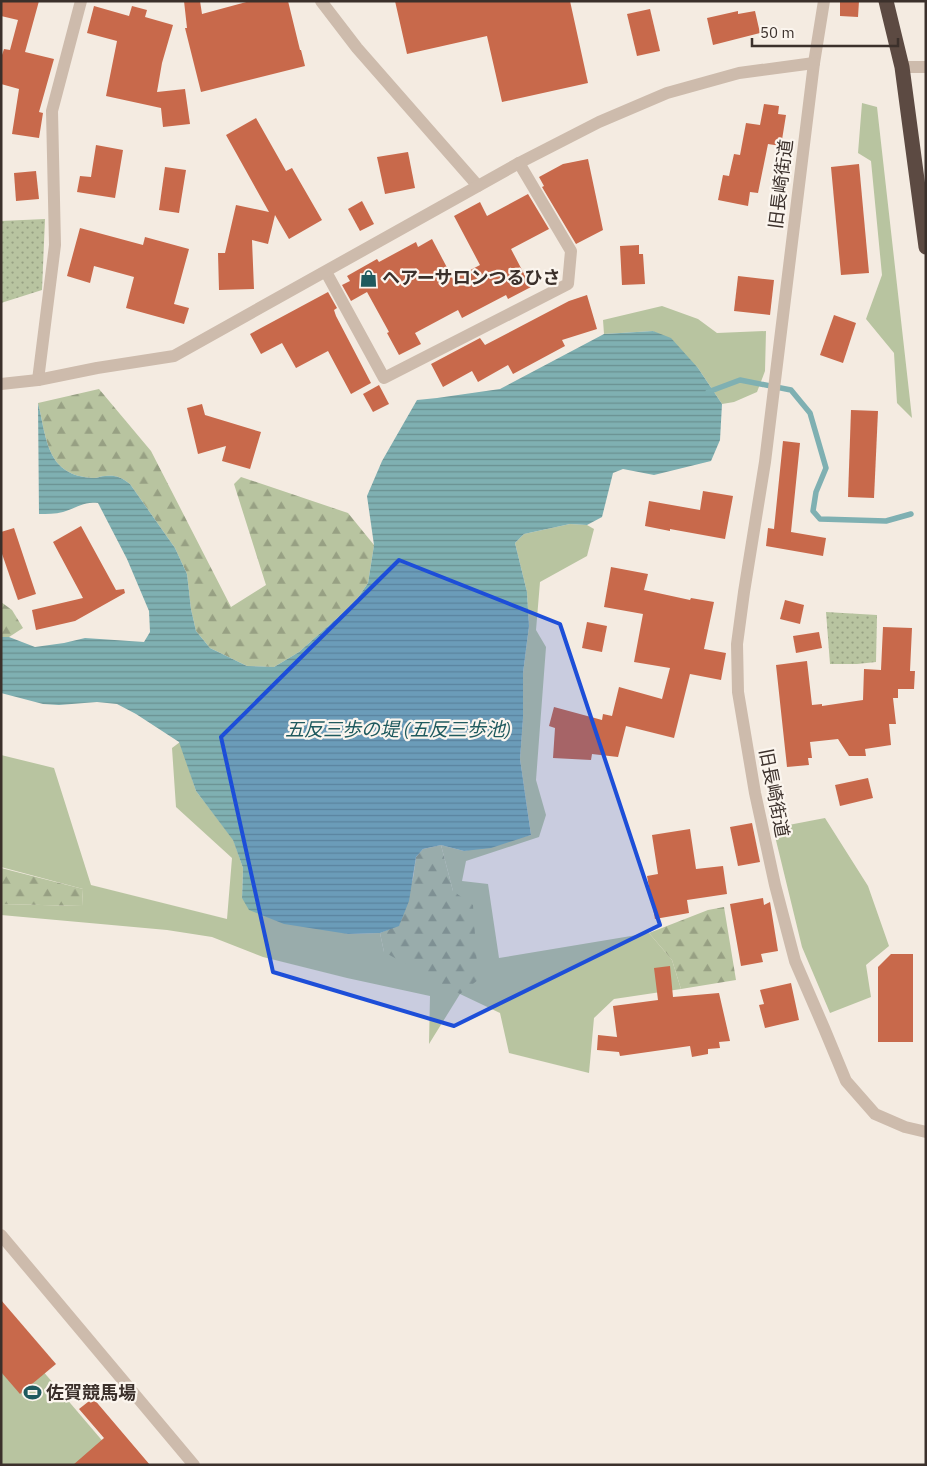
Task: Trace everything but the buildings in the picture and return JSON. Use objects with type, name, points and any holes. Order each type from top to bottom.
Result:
[{"type":"highway","points":[[886,1],[902,67],[926,247]]},
{"type":"street","points":[[38,380],[55,245],[52,111],[81,1]]},
{"type":"street","points":[[321,1],[357,48],[478,186]]},
{"type":"street","name":"旧長崎街道","points":[[824,1],[814,63],[765,462],[737,644],[738,692],[755,793],[775,885],[795,960],[846,1081],[874,1114],[906,1127],[926,1132]]},
{"type":"street","points":[[1,384],[38,380],[97,368],[174,356],[519,163],[599,122],[667,93],[739,73],[814,63]]},
{"type":"street","points":[[902,67],[926,67]]},
{"type":"street","points":[[326,272],[384,378],[568,284],[571,251],[519,163]]},
{"type":"street","points":[[1,1235],[194,1465]]},
{"type":"highlighted area","points":[[399,560],[560,624],[660,925],[454,1026],[273,972],[221,737]]},
{"type":"green space","points":[[862,103],[877,107],[912,418],[897,403],[894,353],[866,319],[882,275],[871,161],[858,153]]},
{"type":"green space","points":[[45,219],[42,290],[1,303],[1,221]]},
{"type":"green space","points":[[662,306],[698,319],[717,333],[766,331],[765,371],[757,392],[734,402],[722,404],[698,368],[653,331],[604,334],[603,320]]},
{"type":"green space","points":[[99,389],[151,451],[231,607],[266,585],[234,484],[241,477],[348,513],[374,545],[368,583],[355,602],[299,652],[274,667],[247,666],[210,648],[196,631],[191,609],[187,574],[175,548],[130,484],[115,476],[94,478],[78,476],[66,471],[51,453],[38,403]]},
{"type":"green space","points":[[570,524],[587,525],[594,529],[587,556],[540,582],[536,630],[546,647],[536,780],[546,815],[539,837],[466,861],[462,881],[488,884],[499,958],[649,933],[672,960],[681,989],[614,999],[594,1018],[589,1073],[509,1053],[500,1013],[460,994],[429,1044],[430,996],[263,957],[212,937],[167,930],[1,915],[1,904],[82,906],[83,889],[1,867],[1,755],[54,768],[91,885],[227,919],[232,858],[176,807],[172,748],[180,742],[196,791],[233,839],[243,868],[242,898],[348,934],[380,933],[384,952],[453,891],[441,845],[464,851],[531,835],[520,759],[523,718],[523,673],[529,626],[527,592],[515,543],[524,534]]},
{"type":"green space","points":[[1,602],[12,610],[23,628],[9,637],[1,637]]},
{"type":"green space","points":[[826,612],[877,615],[876,662],[830,664]]},
{"type":"green space","points":[[825,818],[868,886],[889,946],[866,965],[871,997],[830,1013],[802,947],[773,828]]},
{"type":"green space","points":[[441,845],[453,891],[473,905],[478,980],[460,994],[384,952],[380,933],[399,925],[413,878],[416,857],[423,849]]},
{"type":"green space","points":[[1,868],[83,889],[82,906],[1,904]]},
{"type":"green space","points":[[724,907],[736,980],[681,989],[672,960],[649,933],[708,910]]},
{"type":"green space","name":"佐賀競馬場","points":[[1,1322],[123,1465],[1,1465]]},
{"type":"water","name":"五反三歩の堤 (五反三歩池)","points":[[653,331],[671,338],[698,368],[722,404],[720,440],[711,461],[654,475],[623,469],[613,473],[602,517],[587,525],[570,524],[524,534],[515,543],[527,592],[529,626],[523,673],[523,718],[520,759],[531,835],[491,848],[464,851],[441,845],[423,849],[416,857],[409,901],[399,926],[380,933],[348,934],[284,924],[249,910],[242,898],[243,868],[233,840],[196,791],[179,742],[117,704],[97,702],[59,705],[43,704],[1,693],[1,637],[9,637],[35,647],[85,638],[144,642],[150,632],[149,611],[127,559],[98,503],[84,504],[60,513],[39,514],[38,403],[47,442],[51,453],[58,463],[66,470],[78,476],[94,478],[112,476],[118,477],[130,484],[175,548],[187,574],[191,609],[196,631],[210,648],[247,666],[274,667],[299,652],[355,602],[368,583],[374,545],[367,496],[382,461],[417,400],[500,389],[604,334]]},
{"type":"waterway","points":[[708,392],[740,380],[791,390],[810,413],[826,468],[816,492],[813,511],[820,519],[886,521],[911,514]]},
{"type":"place","name":"ヘアーサロンつるひさ","points":[[368,278]]},
{"type":"place","name":"佐賀競馬場","points":[[32,1393]]}]
